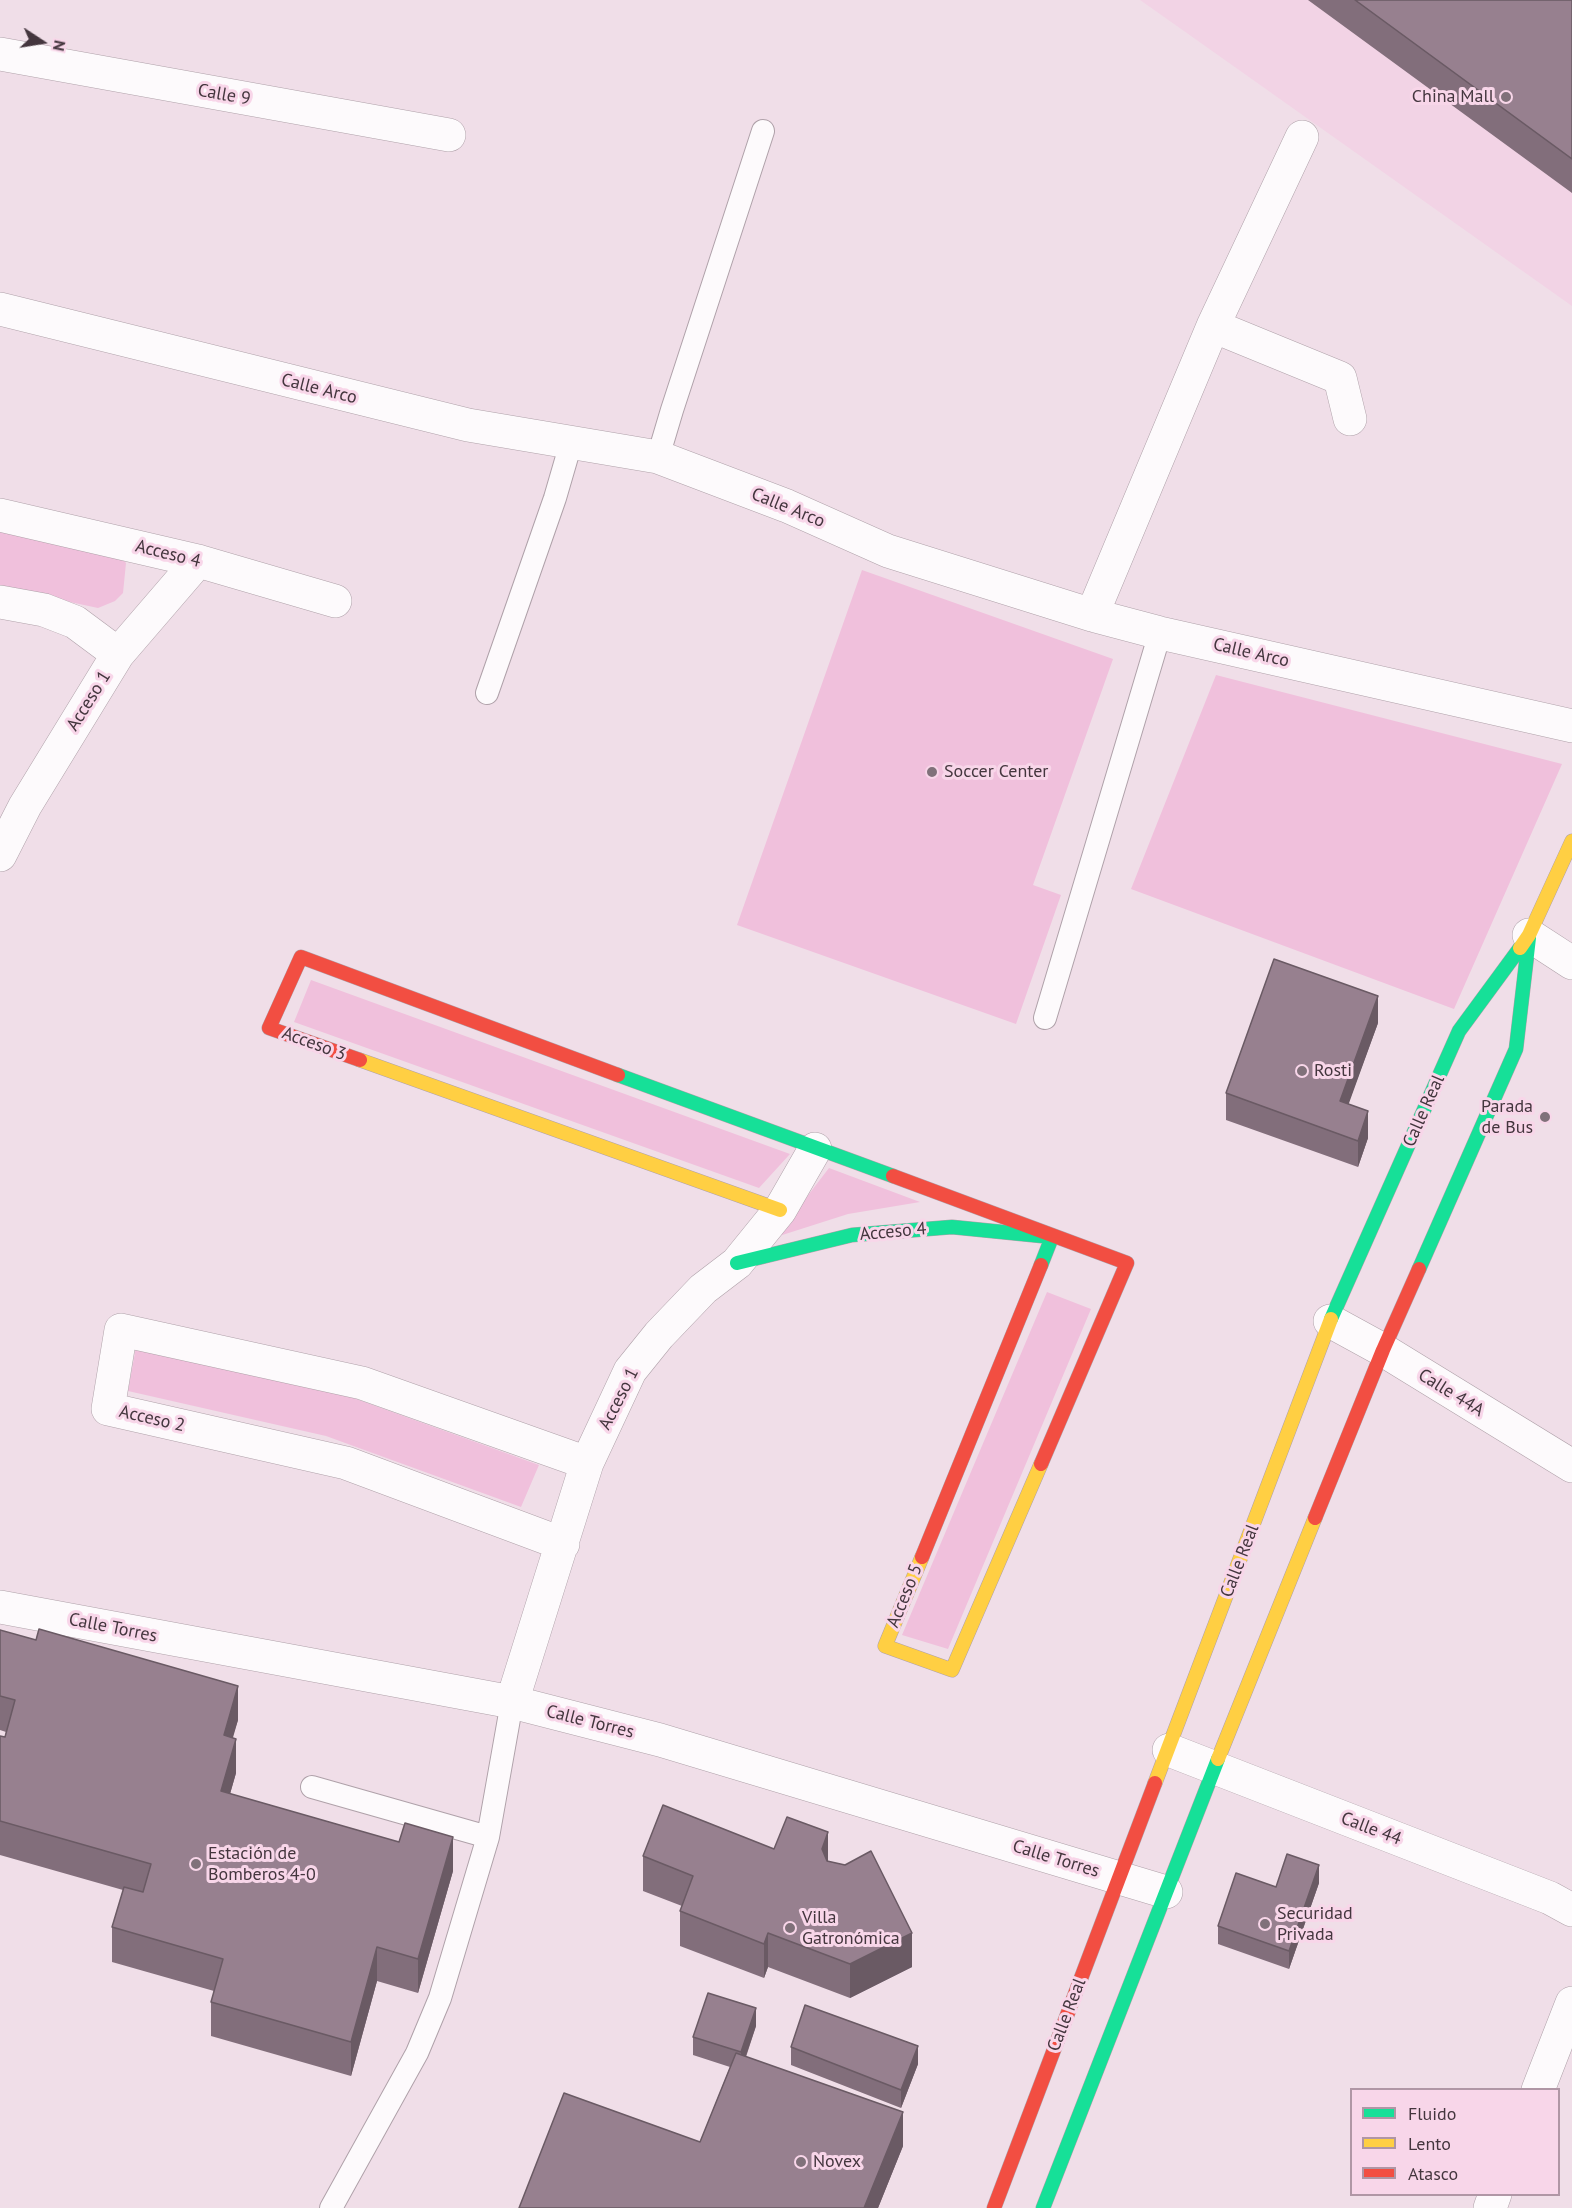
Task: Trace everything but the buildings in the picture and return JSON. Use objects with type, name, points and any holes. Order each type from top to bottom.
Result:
[{"type":"main road","name":"Calle Real","points":[[994,2208],[1330,1321],[1459,1031],[1529,935],[1572,841]]},
{"type":"main road","name":"Calle Real","points":[[1043,2208],[1214,1768],[1383,1350],[1516,1049],[1529,935]]},
{"type":"main road","name":"Acceso 3","points":[[780,1210],[269,1028],[301,957],[815,1149]]},
{"type":"main road","name":"Acceso 4","points":[[815,1149],[1127,1263]]},
{"type":"main road","name":"Acceso 4","points":[[737,1263],[852,1235],[952,1227],[1052,1237]]},
{"type":"main road","name":"Acceso 5","points":[[1052,1237],[885,1646],[952,1670],[1127,1263]]},
{"type":"street","name":"Calle 9","points":[[0,54],[449,135]]},
{"type":"street","points":[[1092,615],[1213,326],[1302,137]]},
{"type":"street","name":"Calle Arco","points":[[0,309],[468,426],[658,457],[788,506],[888,551],[1092,615],[1160,633],[1572,726]]},
{"type":"street","points":[[1213,326],[1340,378],[1350,419]]},
{"type":"street","name":"Acceso 4","points":[[0,514],[198,561],[335,601]]},
{"type":"street","name":"Acceso 1","points":[[0,855],[25,806],[118,654],[198,561]]},
{"type":"street","points":[[0,602],[44,610],[75,622],[118,654]]},
{"type":"street","points":[[1529,935],[1572,963]]},
{"type":"street","name":"Acceso 1","points":[[512,1702],[587,1463],[630,1371],[703,1289],[737,1263],[780,1210],[815,1149]]},
{"type":"street","name":"Calle 44A","points":[[1330,1321],[1383,1350],[1572,1466]]},
{"type":"street","name":"Acceso 2","points":[[563,1545],[346,1463],[108,1409],[122,1330],[362,1383],[587,1463]]},
{"type":"street","name":"Calle Torres","points":[[0,1607],[512,1702],[660,1740],[1166,1892]]},
{"type":"street","name":"Calle 44","points":[[1169,1749],[1550,1898],[1572,1910]]},
{"type":"street","points":[[1539,2088],[1572,2003]]},
{"type":"lane","points":[[658,457],[763,131]]},
{"type":"lane","points":[[487,693],[555,498],[571,443]]},
{"type":"lane","points":[[1045,1018],[1160,633]]},
{"type":"lane","points":[[331,2208],[417,2053],[440,1998],[488,1837],[512,1702]]},
{"type":"lane","points":[[312,1787],[488,1837]]},
{"type":"shaded area","points":[[1140,0],[1572,0],[1572,306],[1184,31]]},
{"type":"shaded area","points":[[0,526],[113,550],[126,563],[123,593],[115,601],[98,608],[0,587]]},
{"type":"shaded area","name":"Soccer Center","points":[[862,570],[1113,659],[1033,885],[1061,895],[1016,1024],[737,925]]},
{"type":"shaded area","points":[[1216,675],[1562,764],[1454,1009],[1131,889]]},
{"type":"shaded area","points":[[311,980],[790,1154],[759,1188],[294,1022]]},
{"type":"shaded area","points":[[829,1168],[920,1202],[848,1214],[776,1237]]},
{"type":"shaded area","points":[[1047,1292],[1091,1309],[948,1649],[902,1635]]},
{"type":"shaded area","points":[[136,1347],[348,1396],[539,1465],[521,1507],[326,1436],[128,1391]]},
{"type":"traffic: fast","points":[[1419,1269],[1516,1049],[1529,938]]},
{"type":"traffic: fast","points":[[1331,1319],[1459,1031],[1520,948]]},
{"type":"traffic: fast","points":[[618,1075],[893,1176]]},
{"type":"traffic: fast","points":[[737,1263],[852,1235],[952,1227],[1052,1237],[1041,1265]]},
{"type":"traffic: fast","points":[[1043,2208],[1218,1759]]},
{"type":"traffic: slow","points":[[1520,948],[1529,935],[1572,841]]},
{"type":"traffic: slow","points":[[360,1060],[780,1210]]},
{"type":"traffic: slow","points":[[1155,1783],[1331,1319]]},
{"type":"traffic: slow","points":[[922,1557],[885,1646],[952,1670],[1041,1464]]},
{"type":"traffic: slow","points":[[1218,1759],[1315,1518]]},
{"type":"traffic: jam","points":[[360,1060],[269,1028],[301,957],[618,1075]]},
{"type":"traffic: jam","points":[[893,1176],[1127,1263],[1041,1464]]},
{"type":"traffic: jam","points":[[922,1557],[1041,1265]]},
{"type":"traffic: jam","points":[[1315,1518],[1383,1350],[1419,1269]]},
{"type":"traffic: jam","points":[[994,2208],[1155,1783]]},
{"type":"place","name":"China Mall","points":[[1506,97]]},
{"type":"place","name":"Soccer Center","points":[[932,772]]},
{"type":"place","name":"Rosti","points":[[1302,1071]]},
{"type":"place","name":"Parada de Bus","points":[[1545,1117]]},
{"type":"place","name":"Estación de Bomberos 4-0","points":[[196,1864]]},
{"type":"place","name":"Securidad Privada","points":[[1265,1924]]},
{"type":"place","name":"Villa Gatronómica","points":[[790,1928]]},
{"type":"place","name":"Novex","points":[[801,2162]]}]
